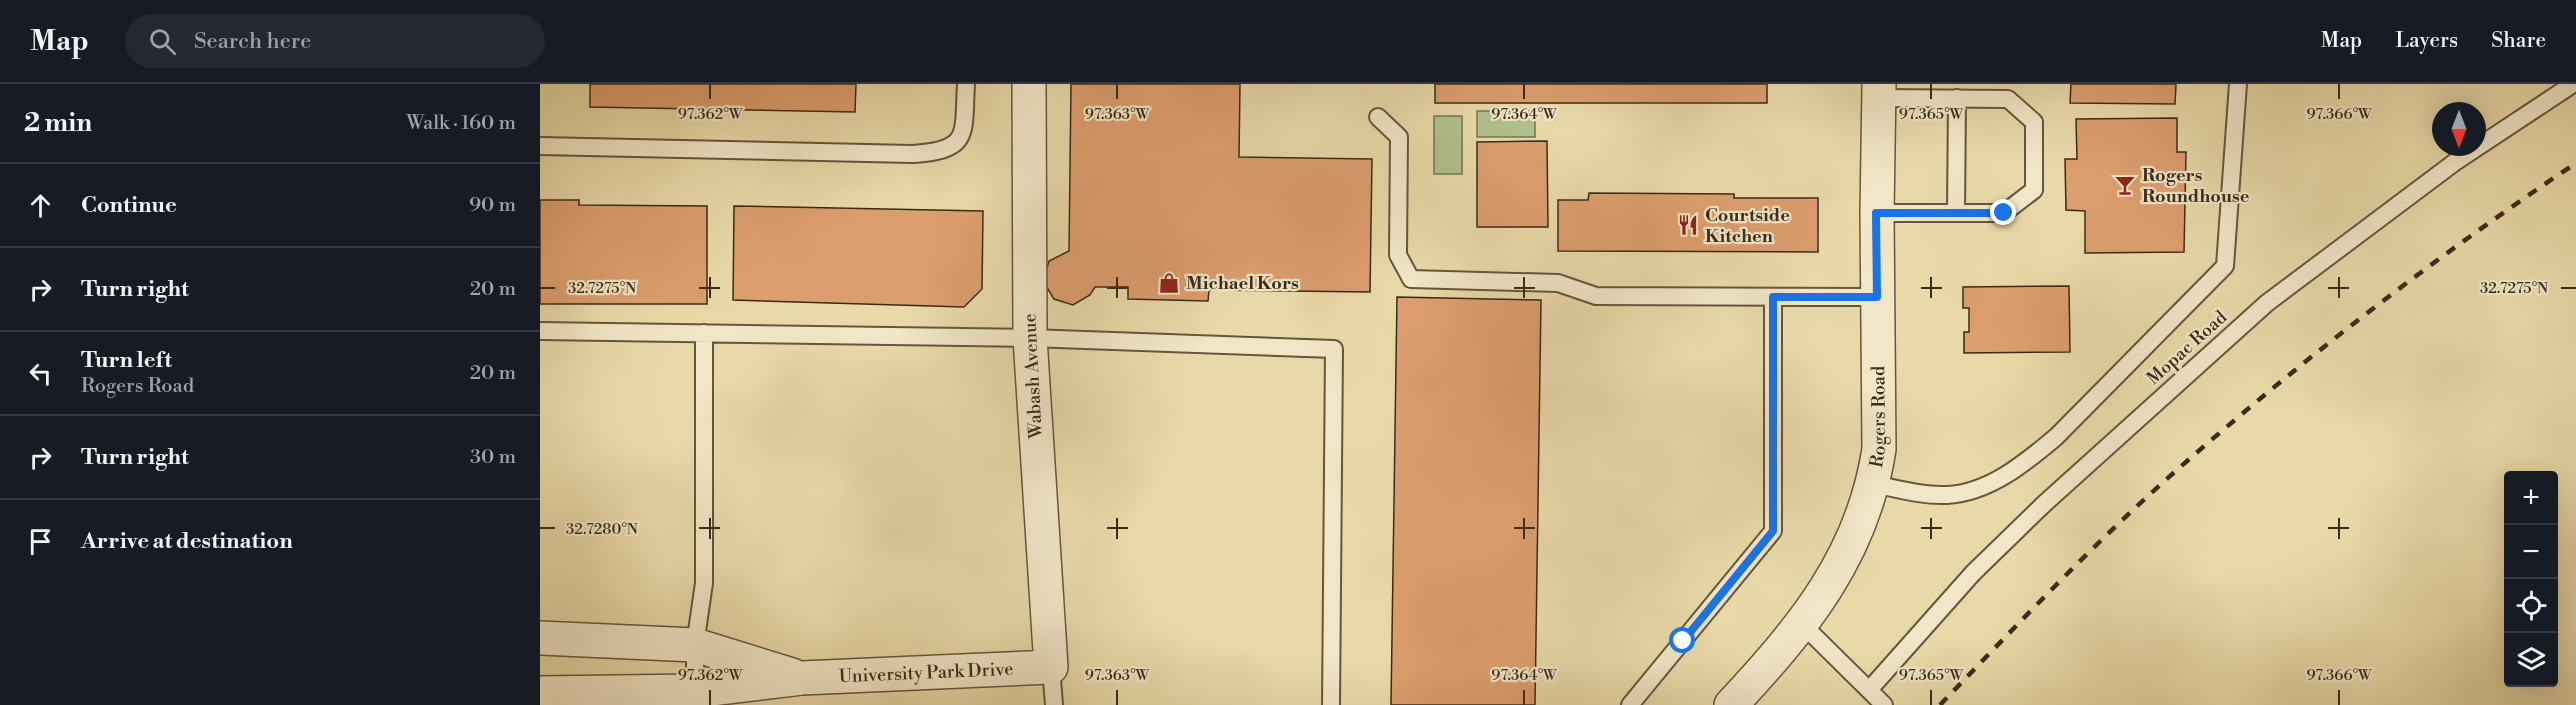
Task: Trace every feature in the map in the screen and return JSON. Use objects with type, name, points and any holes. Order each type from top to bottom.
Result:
[{"type":"street","name":"Wabash Avenue","points":[[1029,84],[1029,338],[1051,667]]},
{"type":"street","name":"Rogers Road","points":[[1731,705],[1768,665],[1840,567],[1857,531],[1874,484],[1879,450],[1876,213],[1879,91]]},
{"type":"street","name":"University Park Drive","points":[[540,638],[695,645],[802,678]]},
{"type":"street","name":"University Park Drive","points":[[540,693],[695,698],[802,678],[1051,667]]},
{"type":"lane","points":[[540,146],[913,154],[939,152],[955,146],[964,132],[966,84]]},
{"type":"lane","name":"Mopac Road","points":[[1874,484],[1920,494],[1947,495],[1969,492],[1990,484],[2032,457],[2056,437],[2226,266],[2238,84]]},
{"type":"lane","name":"Mopac Road","points":[[1869,690],[1973,573],[2052,497],[2267,303],[2455,162],[2574,84]]},
{"type":"lane","points":[[1876,213],[2004,213],[2034,190],[2034,122],[2008,99],[1957,98],[1879,91]]},
{"type":"lane","points":[[1956,213],[1957,98]]},
{"type":"lane","points":[[1378,117],[1399,137],[1398,255],[1411,279],[1558,283],[1596,296],[1877,297]]},
{"type":"lane","points":[[1630,705],[1773,531],[1773,297]]},
{"type":"lane","points":[[540,331],[1029,338],[1334,349],[1330,705]]},
{"type":"lane","points":[[695,698],[695,645],[704,583],[704,333]]},
{"type":"lane","points":[[1801,623],[1884,705]]},
{"type":"lane","points":[[1051,667],[1054,705]]},
{"type":"green space","points":[[1477,111],[1535,111],[1535,137],[1477,137]]},
{"type":"green space","points":[[1434,116],[1462,116],[1462,174],[1434,174]]},
{"type":"building","points":[[590,84],[856,84],[855,112],[590,107]]},
{"type":"building","points":[[1071,84],[1240,84],[1239,157],[1372,159],[1370,292],[1209,290],[1208,301],[1128,299],[1128,287],[1095,287],[1090,295],[1073,305],[1054,299],[1043,281],[1049,261],[1069,251]]},
{"type":"building","points":[[1435,84],[1767,84],[1767,103],[1435,103]]},
{"type":"building","points":[[2071,84],[2176,84],[2175,104],[2070,103]]},
{"type":"building","name":"Rogers Roundhouse","points":[[2177,118],[2177,152],[2186,152],[2184,252],[2085,253],[2085,211],[2066,210],[2065,159],[2077,159],[2076,119]]},
{"type":"building","points":[[1547,141],[1548,227],[1477,227],[1477,142]]},
{"type":"building","name":"Courtside Kitchen","points":[[1589,193],[1734,194],[1734,198],[1818,198],[1818,252],[1558,251],[1558,200],[1588,200]]},
{"type":"building","points":[[540,200],[579,200],[579,205],[707,206],[707,304],[540,304]]},
{"type":"building","points":[[734,206],[983,211],[982,289],[964,307],[733,300]]},
{"type":"building","points":[[2069,286],[2070,352],[1964,353],[1964,332],[1969,332],[1969,308],[1963,308],[1963,287]]},
{"type":"building","points":[[1397,297],[1541,300],[1535,705],[1391,705]]},
{"type":"railway","points":[[1940,705],[2116,526],[2178,469],[2274,387],[2422,271],[2576,163]]},
{"type":"place","name":"Rogers Roundhouse","points":[[2125,185]]},
{"type":"place","name":"Courtside Kitchen","points":[[1688,225]]},
{"type":"place","name":"Michael Kors","points":[[1169,283]]},
{"type":"route","points":[[1683,641],[1773,531],[1773,297],[1877,297],[1876,213],[2004,213]]}]
